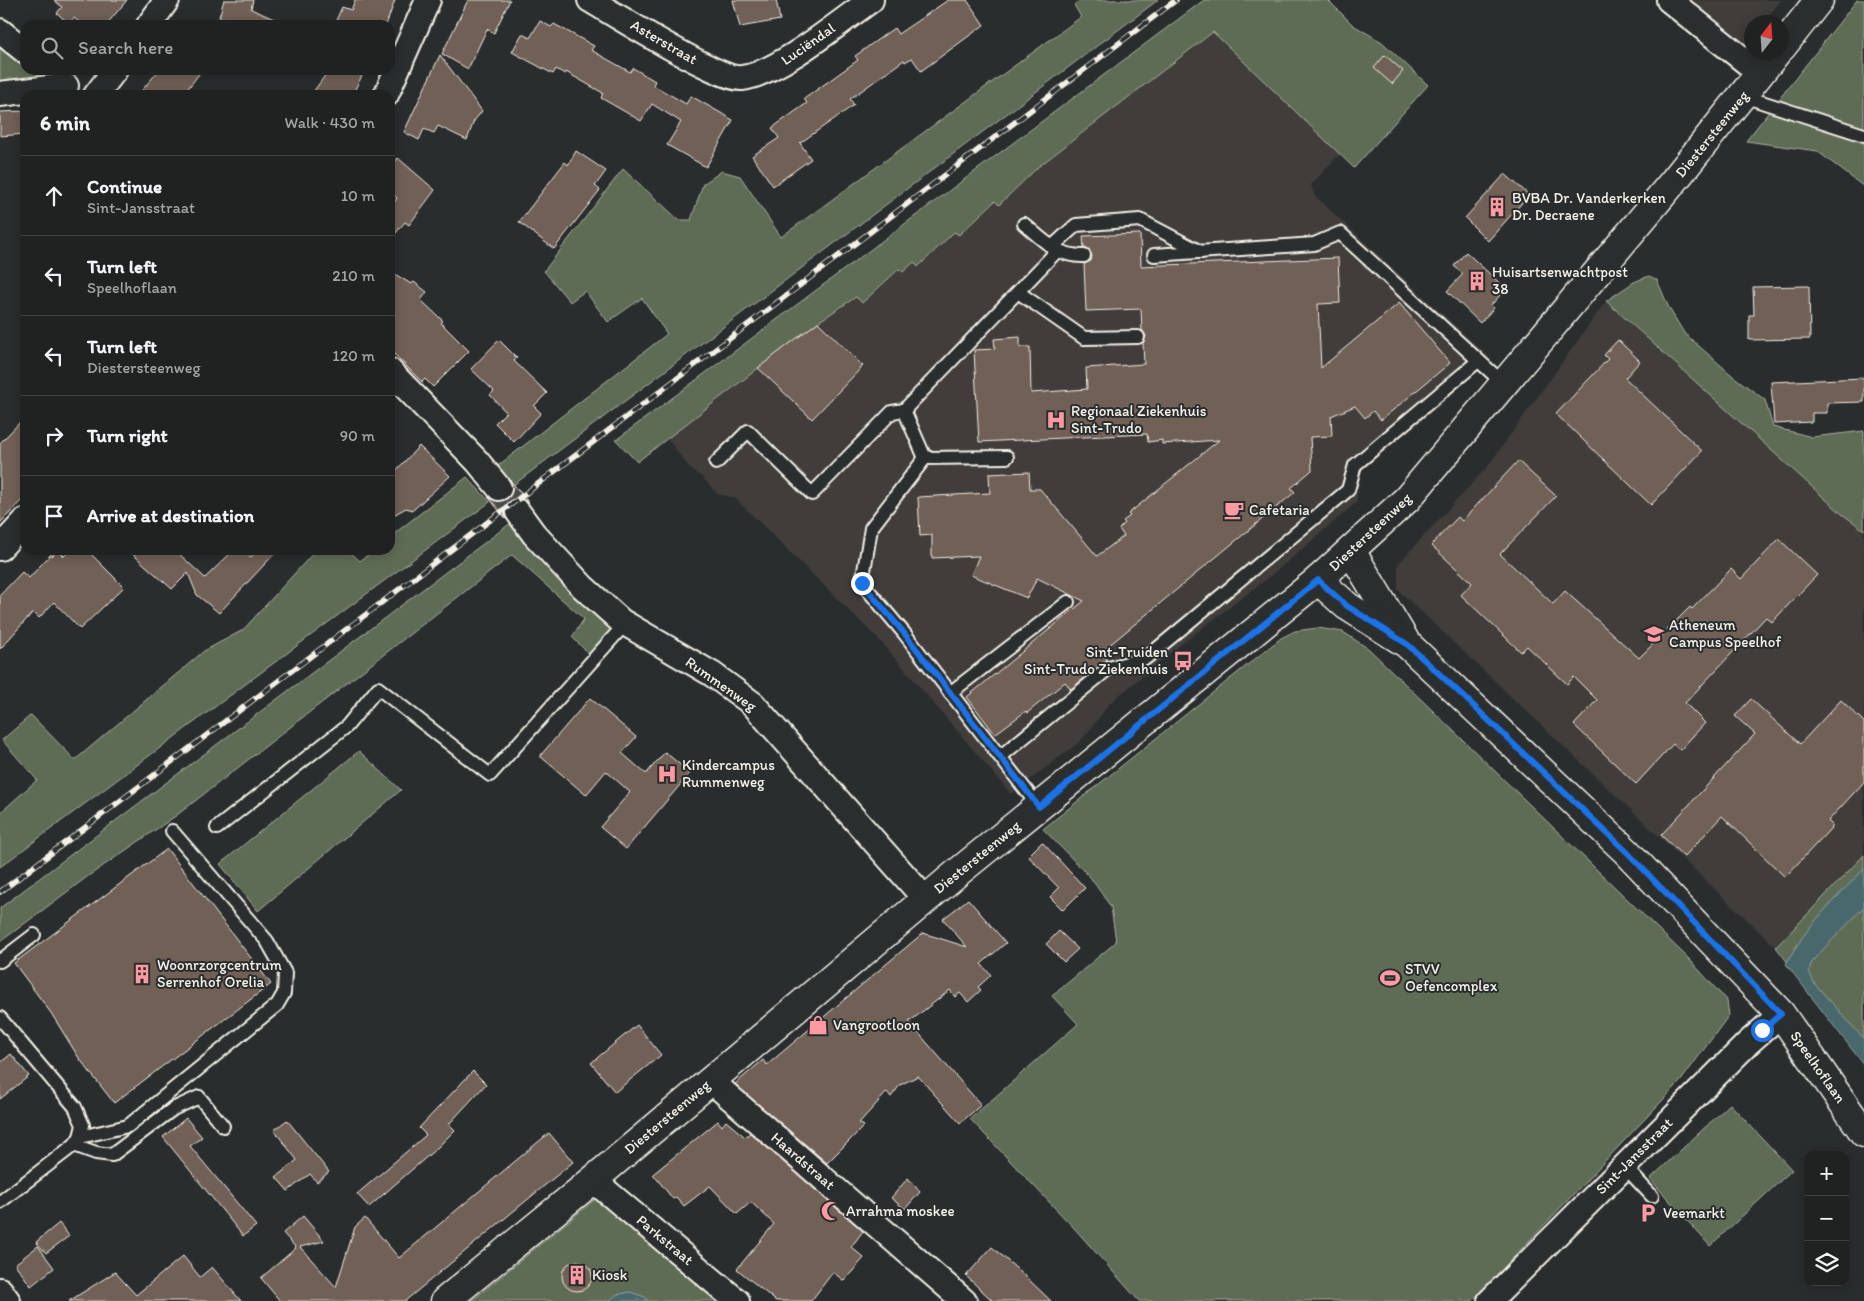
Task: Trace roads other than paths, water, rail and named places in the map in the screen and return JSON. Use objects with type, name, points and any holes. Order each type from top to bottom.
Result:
[{"type":"main road","points":[[1789,38],[1819,0]]},
{"type":"main road","name":"Diestersteenweg","points":[[445,1301],[593,1180],[926,900],[1318,580],[1407,499],[1771,60]]},
{"type":"main road","name":"Speelhoflaan","points":[[1351,551],[1407,644]]},
{"type":"main road","name":"Speelhoflaan","points":[[1318,580],[1347,606],[1407,644],[1627,852],[1781,1014],[1864,1133]]},
{"type":"street","points":[[153,20],[167,0]]},
{"type":"street","points":[[395,75],[428,0]]},
{"type":"street","name":"Asterstraat","points":[[590,0],[704,65],[740,79]]},
{"type":"street","name":"Luciëndal","points":[[740,79],[768,71],[871,0]]},
{"type":"street","points":[[1669,0],[1761,74]]},
{"type":"street","points":[[0,31],[20,48]]},
{"type":"street","points":[[53,75],[72,90]]},
{"type":"street","points":[[100,90],[111,75]]},
{"type":"street","points":[[388,90],[395,75]]},
{"type":"street","points":[[0,94],[20,93]]},
{"type":"street","points":[[395,376],[477,461],[499,488]]},
{"type":"street","name":"Rummenweg","points":[[518,512],[534,534],[583,587],[626,623],[712,674],[753,704],[926,900]]},
{"type":"street","points":[[0,548],[20,526]]},
{"type":"street","name":"Sint-Jansstraat","points":[[1490,1301],[1749,1042],[1781,1014]]},
{"type":"street","name":"Haardstraat","points":[[710,1080],[964,1301]]},
{"type":"street","name":"Parkstraat","points":[[593,1180],[737,1301]]},
{"type":"street","points":[[0,1290],[8,1301]]},
{"type":"lane","points":[[1743,96],[1864,135]]},
{"type":"lane","points":[[716,463],[748,431],[812,494],[892,412],[904,410],[1018,292],[1076,225],[1140,220],[1201,252]]},
{"type":"lane","points":[[1024,224],[1054,249],[1074,257],[1084,256]]},
{"type":"lane","points":[[1154,255],[1314,244],[1340,233],[1504,384]]},
{"type":"lane","points":[[1018,292],[1084,338],[1138,337]]},
{"type":"lane","points":[[1000,756],[1109,668],[1146,658],[1348,490],[1355,465],[1478,362]]},
{"type":"lane","points":[[904,410],[925,458]]},
{"type":"lane","points":[[925,458],[1007,457]]},
{"type":"lane","points":[[925,458],[871,528],[862,583],[1039,807]]},
{"type":"lane","points":[[950,693],[1068,602]]},
{"type":"lane","points":[[217,828],[347,726],[378,688],[490,775],[626,623]]},
{"type":"lane","points":[[0,1202],[77,1141],[128,1126],[277,1005],[284,993],[285,973],[267,940],[172,830]]},
{"type":"lane","points":[[0,961],[34,935]]},
{"type":"lane","points":[[0,1018],[79,1113],[83,1125],[77,1141]]},
{"type":"lane","points":[[77,1141],[96,1154],[112,1155],[173,1110],[199,1097],[223,1126]]},
{"type":"lane","points":[[1624,1166],[1652,1196]]},
{"type":"water","points":[[1864,869],[1864,907],[1812,961],[1809,971],[1814,983],[1864,1039],[1864,1065],[1786,964],[1811,926]]},
{"type":"water","points":[[630,1292],[645,1297],[648,1301],[609,1301],[616,1295]]},
{"type":"tunnel","points":[[499,488],[518,512]]},
{"type":"railway","points":[[0,892],[1176,0]]},
{"type":"place","name":"BVBA Dr. Vanderkerken Dr. Decraene","points":[[1497,207]]},
{"type":"place","name":"Huisartsenwachtpost 38","points":[[1477,281]]},
{"type":"place","name":"Regionaal Ziekenhuis Sint-Trudo","points":[[1056,420]]},
{"type":"place","name":"Cafetaria","points":[[1234,510]]},
{"type":"place","name":"Atheneum Campus Speelhof","points":[[1654,634]]},
{"type":"place","name":"Sint-Truiden Sint-Trudo Ziekenhuis","points":[[1183,661]]},
{"type":"place","name":"Kindercampus Rummenweg","points":[[667,774]]},
{"type":"place","name":"Woonrzorgcentrum Serrenhof Orelia","points":[[142,974]]},
{"type":"place","name":"STVV Oefencomplex","points":[[1390,978]]},
{"type":"place","name":"Vangrootloon","points":[[818,1025]]},
{"type":"place","name":"Arrahma moskee","points":[[831,1211]]},
{"type":"place","name":"Veemarkt","points":[[1648,1213]]},
{"type":"place","name":"Kiosk","points":[[577,1275]]}]
